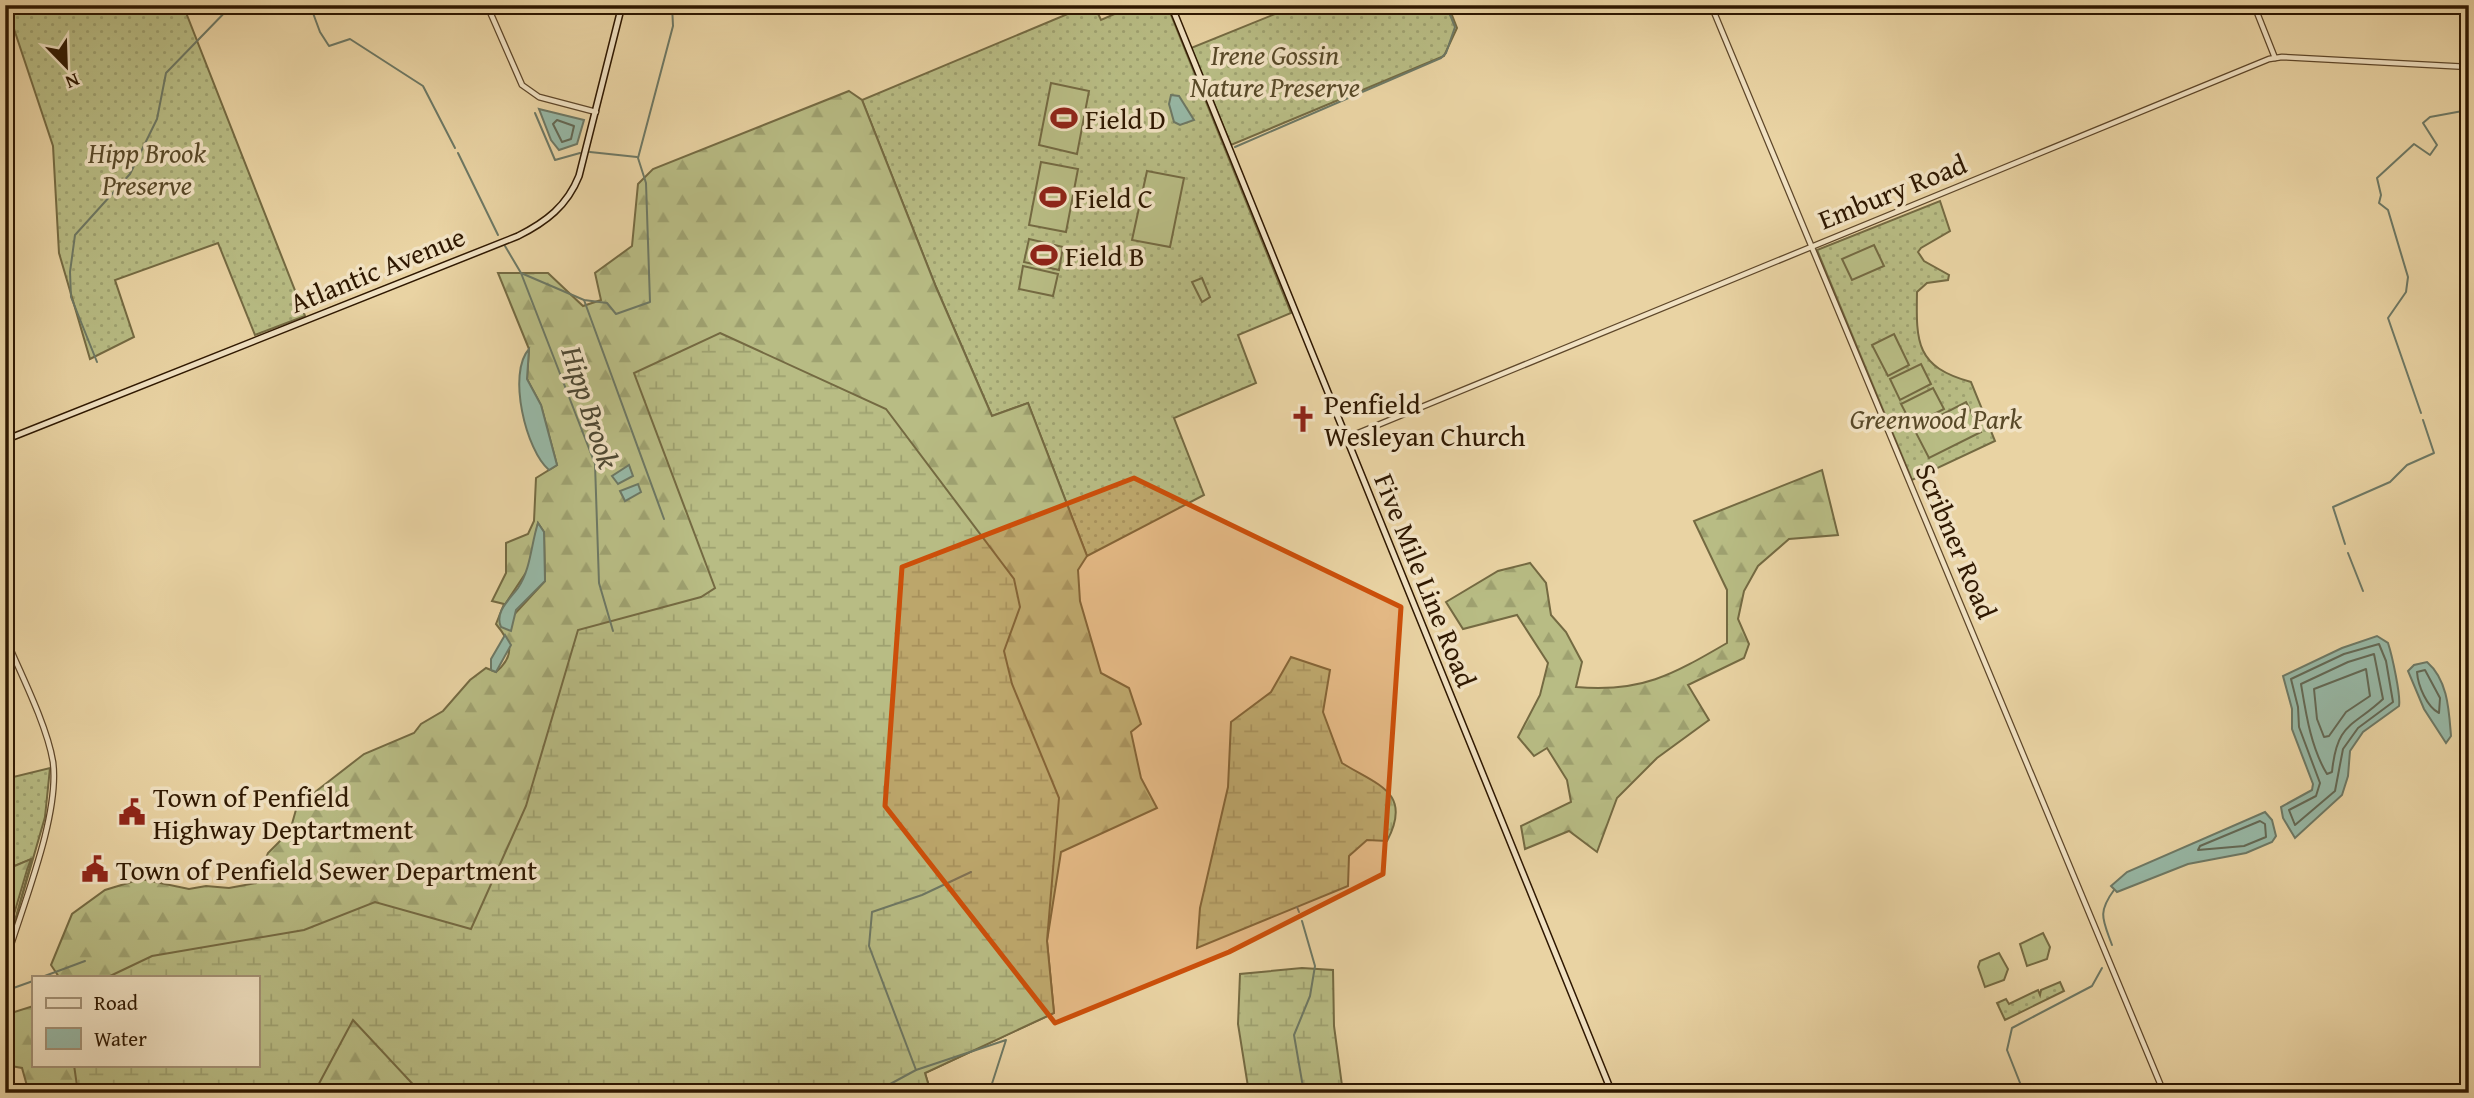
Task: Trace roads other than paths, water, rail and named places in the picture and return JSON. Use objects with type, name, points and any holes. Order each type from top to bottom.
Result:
[{"type":"main road","name":"Atlantic Avenue","points":[[5,440],[536,227],[558,210],[575,187],[622,5]]},
{"type":"main road","name":"Five Mile Line Road","points":[[1171,5],[1612,1093]]},
{"type":"street","points":[[487,5],[522,85],[538,97],[596,112]]},
{"type":"street","name":"Scribner Road","points":[[1711,5],[2164,1093]]},
{"type":"street","points":[[2254,5],[2275,58]]},
{"type":"street","name":"Embury Road","points":[[1346,438],[2275,58],[2469,67]]},
{"type":"street","points":[[5,637],[47,741],[54,772],[45,832],[5,964]]},
{"type":"water","points":[[1171,95],[1179,96],[1194,120],[1180,125],[1174,122],[1169,104]]},
{"type":"water","points":[[539,109],[584,120],[577,144],[559,150],[551,140]]},
{"type":"water","points":[[529,349],[527,379],[541,405],[557,465],[549,470],[533,446],[522,411],[520,375]]},
{"type":"water","points":[[629,465],[633,476],[618,484],[612,476]]},
{"type":"water","points":[[638,484],[641,492],[625,501],[620,491]]},
{"type":"water","points":[[538,523],[544,532],[545,581],[516,610],[511,631],[501,627],[501,611],[526,573]]},
{"type":"water","points":[[505,635],[511,645],[496,672],[491,670],[491,659]]},
{"type":"water","points":[[2377,636],[2388,643],[2399,706],[2363,732],[2350,751],[2348,776],[2342,795],[2295,838],[2283,818],[2281,807],[2312,790],[2313,784],[2292,729],[2292,709],[2283,676],[2342,648]]},
{"type":"water","points":[[2427,662],[2434,669],[2446,696],[2451,736],[2446,743],[2424,709],[2408,671],[2414,665]]},
{"type":"water","points":[[2265,812],[2272,820],[2276,836],[2272,842],[2246,853],[2188,864],[2117,892],[2111,886],[2127,872]]},
{"type":"waterway","points":[[97,362],[71,297],[70,272],[75,235],[130,174],[157,119],[166,73],[232,5]]},
{"type":"waterway","name":"Hipp Brook","points":[[310,5],[320,32],[329,46],[350,39],[423,86],[455,148]]},
{"type":"waterway","points":[[521,273],[584,300],[607,303],[616,314],[650,302],[646,183],[638,158],[673,26],[672,5]]},
{"type":"waterway","points":[[1235,147],[1441,58],[1446,53],[1455,27],[1446,5]]},
{"type":"waterway","points":[[2421,413],[2388,318],[2406,292],[2408,277],[2388,210],[2379,203],[2381,195],[2377,178],[2414,144],[2430,155],[2437,145],[2423,123],[2430,117],[2468,110],[2469,107]]},
{"type":"waterway","points":[[535,113],[555,160],[580,153]]},
{"type":"waterway","points":[[590,152],[637,157]]},
{"type":"waterway","name":"Hipp Brook","points":[[458,153],[498,235]]},
{"type":"waterway","name":"Hipp Brook","points":[[505,246],[521,273],[595,464],[599,583],[613,631]]},
{"type":"waterway","points":[[584,300],[664,519]]},
{"type":"waterway","points":[[2345,544],[2333,507],[2390,482],[2407,465],[2434,453],[2423,420]]},
{"type":"waterway","points":[[2348,553],[2363,591]]},
{"type":"waterway","points":[[971,872],[922,895],[872,912],[869,946],[916,1070],[1006,1040],[989,1093]]},
{"type":"waterway","points":[[2112,945],[2103,917],[2105,905],[2114,890]]},
{"type":"waterway","points":[[1297,907],[1299,912]]},
{"type":"waterway","points":[[1302,921],[1315,966],[1310,996],[1294,1035],[1304,1093]]},
{"type":"waterway","points":[[45,976],[85,961]]},
{"type":"waterway","points":[[2024,1093],[2007,1050],[2012,1028],[2092,986],[2102,968]]},
{"type":"waterway","points":[[5,991],[32,981]]},
{"type":"waterway","points":[[882,1093],[881,1089],[916,1070]]},
{"type":"place","name":"Field D","points":[[1064,118]]},
{"type":"place","name":"Field C","points":[[1053,197]]},
{"type":"place","name":"Field B","points":[[1044,255]]},
{"type":"place","name":"Penfield Wesleyan Church","points":[[1303,419]]},
{"type":"place","name":"Town of Penfield Highway Deptartment","points":[[132,812]]},
{"type":"place","name":"Town of Penfield Sewer Department","points":[[95,869]]},
{"type":"park label","name":"Irene Gossin Nature Preserve","points":[[1275,70]]},
{"type":"park label","name":"Hipp Brook Preserve","points":[[147,168]]},
{"type":"park label","name":"Greenwood Park","points":[[1936,418]]}]
